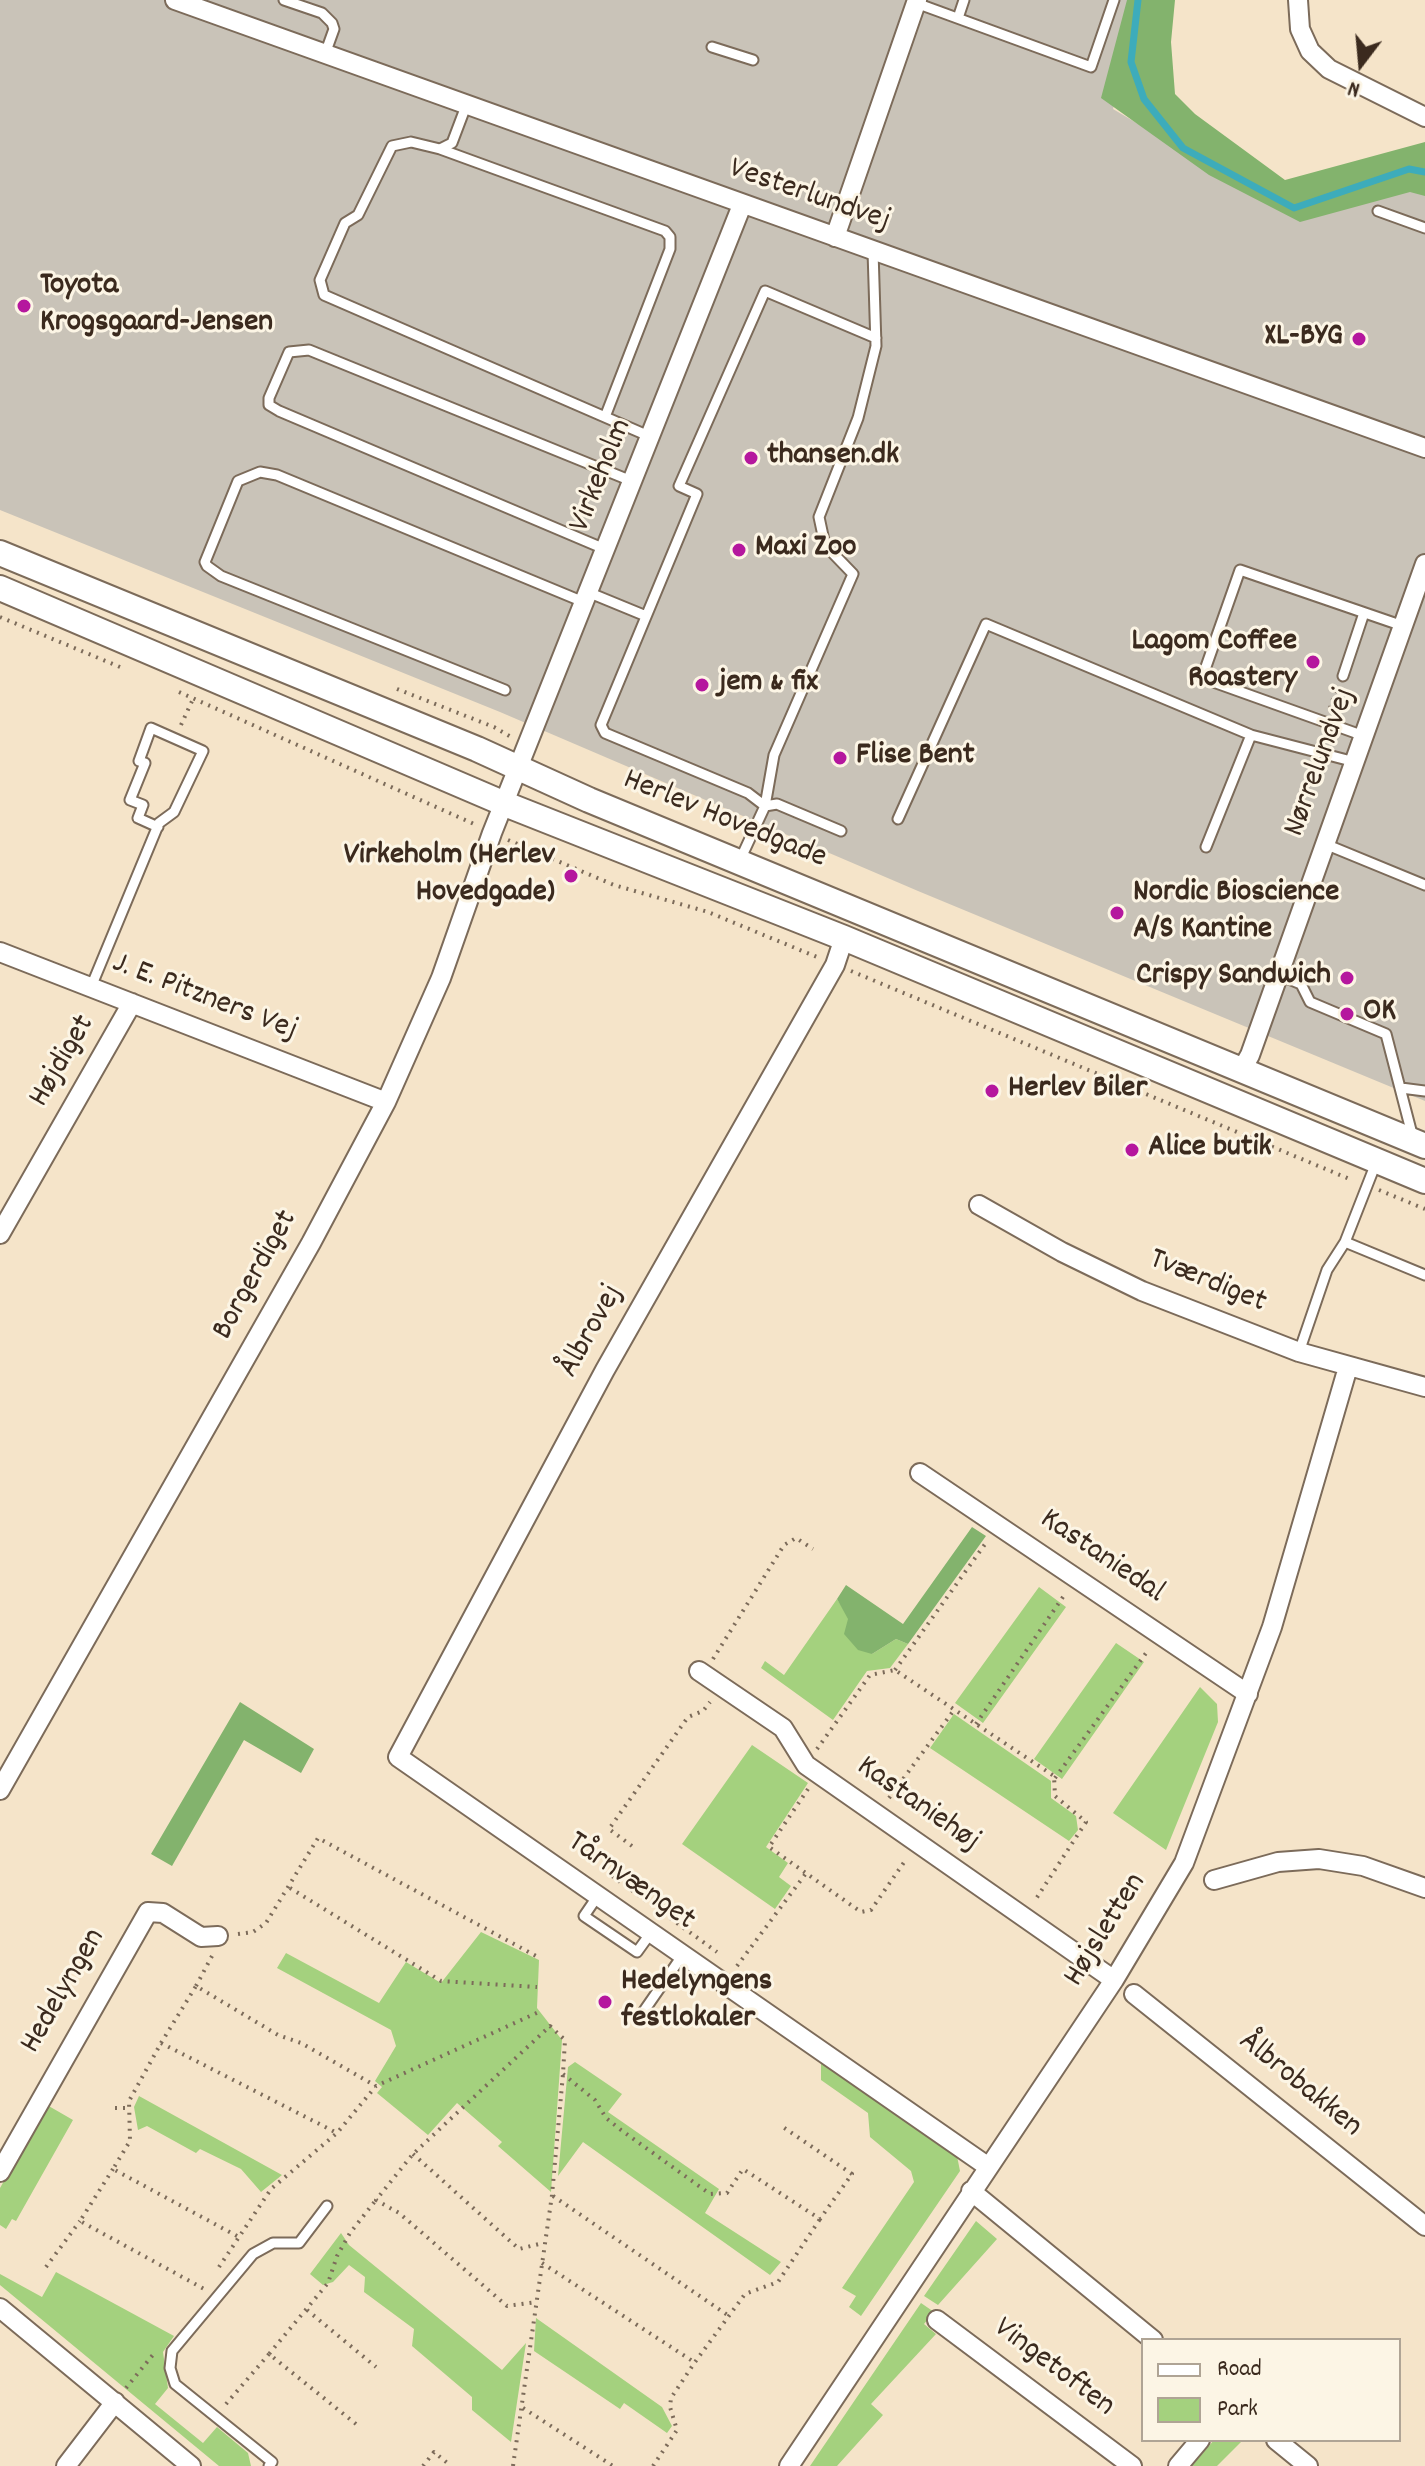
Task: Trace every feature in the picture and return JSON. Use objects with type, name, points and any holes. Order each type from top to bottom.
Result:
[{"type":"main road","name":"Herlev Hovedgade","points":[[0,553],[1419,1144]]},
{"type":"main road","name":"Herlev Hovedgade","points":[[0,588],[505,804],[844,938],[1425,1181]]},
{"type":"street","name":"Vesterlundvej","points":[[175,0],[202,5],[466,106],[1425,448]]},
{"type":"street","points":[[1298,0],[1300,29],[1310,51],[1329,69],[1425,117]]},
{"type":"street","points":[[835,237],[916,1]]},
{"type":"street","name":"Virkeholm","points":[[520,769],[742,205]]},
{"type":"street","name":"Nørrelundvej","points":[[1241,1071],[1250,1055],[1425,564]]},
{"type":"street","name":"Borgerdiget","points":[[0,1790],[311,1243],[386,1102],[441,978],[492,833],[520,769]]},
{"type":"street","name":"Ålbrovej","points":[[398,1757],[605,1370],[835,965],[844,938]]},
{"type":"street","name":"J. E. Pitzners Vej","points":[[0,952],[386,1102]]},
{"type":"street","name":"Højdiget","points":[[0,1234],[132,1003]]},
{"type":"street","name":"Tværdiget","points":[[979,1205],[1062,1252],[1142,1291],[1299,1352],[1425,1387]]},
{"type":"street","name":"Højsletten","points":[[789,2466],[1114,1980],[1184,1863],[1272,1627],[1348,1367]]},
{"type":"street","name":"Kastaniedal","points":[[920,1473],[1248,1694]]},
{"type":"street","name":"Kastaniehøj","points":[[701,1673],[783,1728],[812,1770],[1114,1980]]},
{"type":"street","name":"Tårnvænget","points":[[398,1757],[987,2166]]},
{"type":"street","points":[[1214,1880],[1278,1862],[1319,1859],[1363,1866],[1425,1888]]},
{"type":"street","name":"Hedelyngen","points":[[0,2172],[148,1912],[163,1913],[201,1937],[221,1936]]},
{"type":"street","name":"Ålbrobakken","points":[[1134,1994],[1425,2226]]},
{"type":"street","points":[[971,2191],[1151,2338]]},
{"type":"street","points":[[0,2308],[191,2466]]},
{"type":"street","name":"Vingetoften","points":[[937,2320],[1132,2466]]},
{"type":"street","points":[[66,2466],[115,2402]]},
{"type":"street","points":[[1178,2466],[1198,2442]]},
{"type":"street","points":[[1278,2442],[1308,2466]]},
{"type":"lane","points":[[284,0],[322,13],[332,23],[334,29],[325,54]]},
{"type":"lane","points":[[958,18],[964,0]]},
{"type":"lane","points":[[916,1],[1091,67],[1114,0]]},
{"type":"lane","points":[[712,47],[753,60]]},
{"type":"lane","points":[[440,149],[452,143],[466,106]]},
{"type":"lane","points":[[605,417],[670,249],[670,237],[665,231],[440,149],[411,142],[392,146],[358,215],[345,223],[320,280],[324,295],[651,437]]},
{"type":"lane","points":[[1378,211],[1425,228]]},
{"type":"lane","points":[[739,862],[765,806],[774,755],[853,574],[825,545],[819,517],[858,418],[876,338],[873,251]]},
{"type":"lane","points":[[841,831],[777,804],[765,806],[748,793],[605,733],[601,725],[697,494],[679,486],[765,291],[876,338]]},
{"type":"lane","points":[[607,550],[279,411],[269,405],[269,398],[289,352],[309,350],[634,482]]},
{"type":"lane","points":[[505,690],[221,576],[207,566],[205,562],[238,481],[260,472],[277,475],[588,598],[646,616]]},
{"type":"lane","points":[[1364,736],[1202,678],[1240,570],[1403,626]]},
{"type":"lane","points":[[1343,676],[1364,613]]},
{"type":"lane","points":[[898,819],[986,624],[1251,735],[1355,762]]},
{"type":"lane","points":[[91,987],[158,827],[174,812],[203,751],[151,728],[139,761],[145,763],[130,800],[143,805],[138,818],[158,827]]},
{"type":"lane","points":[[1206,847],[1251,735]]},
{"type":"lane","points":[[1325,844],[1425,885]]},
{"type":"lane","points":[[1279,975],[1301,984],[1310,1002],[1386,1034],[1419,1144]]},
{"type":"lane","points":[[1401,1088],[1425,1091]]},
{"type":"lane","points":[[1299,1352],[1327,1270],[1345,1242],[1377,1161]]},
{"type":"lane","points":[[1345,1242],[1425,1275]]},
{"type":"lane","points":[[639,2018],[682,1956]]},
{"type":"lane","points":[[273,2465],[175,2384],[170,2368],[172,2351],[253,2254],[273,2243],[299,2243],[327,2206]]},
{"type":"path","points":[[0,617],[128,670]]},
{"type":"path","points":[[1325,722],[1343,676]]},
{"type":"path","points":[[170,688],[614,885],[708,912],[1425,1209]]},
{"type":"path","points":[[175,738],[193,699]]},
{"type":"path","points":[[917,1843],[871,1910],[861,1912],[769,1847],[870,1675],[895,1670],[998,1525]]},
{"type":"path","points":[[701,1673],[784,1545],[796,1538],[813,1549]]},
{"type":"path","points":[[976,1724],[1076,1578]]},
{"type":"path","points":[[1054,1780],[1160,1634]]},
{"type":"path","points":[[895,1670],[1054,1776],[1055,1796],[1086,1822],[1023,1917]]},
{"type":"path","points":[[632,1846],[609,1829],[688,1717],[703,1711],[722,1686]]},
{"type":"path","points":[[877,1815],[954,1710]]},
{"type":"path","points":[[46,2267],[80,2221],[130,2141],[129,2101],[196,1986],[221,1936],[253,1932],[266,1923],[318,1838],[538,1957]]},
{"type":"path","points":[[612,1876],[739,1967],[807,1872]]},
{"type":"path","points":[[290,1888],[441,1981],[537,1987]]},
{"type":"path","points":[[196,1986],[278,2035],[301,2043],[376,2086]]},
{"type":"path","points":[[113,2169],[237,2236],[271,2189],[337,2133],[376,2086],[541,2011]]},
{"type":"path","points":[[216,2416],[328,2283],[337,2256],[350,2233],[413,2154],[550,2026],[565,2040],[563,2074],[552,2195],[513,2466]]},
{"type":"path","points":[[161,2043],[337,2133]]},
{"type":"path","points":[[563,2074],[595,2100],[606,2118],[710,2194],[727,2193],[743,2169],[820,2219]]},
{"type":"path","points":[[115,2108],[129,2108]]},
{"type":"path","points":[[653,2466],[677,2430],[670,2407],[671,2398],[695,2362],[745,2294],[778,2282],[852,2174],[780,2125]]},
{"type":"path","points":[[413,2154],[519,2249],[543,2243]]},
{"type":"path","points":[[552,2195],[729,2316]]},
{"type":"path","points":[[376,2200],[399,2213],[507,2306],[537,2302]]},
{"type":"path","points":[[80,2221],[206,2290]]},
{"type":"path","points":[[542,2263],[695,2362]]},
{"type":"path","points":[[307,2310],[376,2367]]},
{"type":"path","points":[[269,2354],[356,2424]]},
{"type":"path","points":[[523,2408],[613,2466]]},
{"type":"path","points":[[423,2466],[434,2452],[451,2466]]},
{"type":"shaded area","points":[[0,0],[1142,0],[1113,109],[1295,217],[1425,184],[1425,1101],[918,891],[500,712],[0,510]]},
{"type":"green space","points":[[1127,0],[1175,0],[1171,42],[1175,94],[1195,114],[1285,180],[1425,142],[1425,196],[1410,192],[1300,222],[1209,175],[1101,98]]},
{"type":"green space","points":[[972,1527],[986,1536],[908,1644],[896,1639],[872,1654],[858,1650],[844,1634],[848,1619],[837,1599],[846,1585],[903,1624]]},
{"type":"green space","points":[[1039,1587],[1066,1607],[983,1723],[955,1703]]},
{"type":"green space","points":[[837,1599],[872,1654],[896,1639],[908,1644],[890,1668],[867,1671],[833,1720],[761,1668],[765,1661],[784,1675]]},
{"type":"green space","points":[[1116,1643],[1144,1662],[1062,1779],[1034,1759]]},
{"type":"green space","points":[[1200,1687],[1217,1704],[1218,1722],[1166,1850],[1113,1813]]},
{"type":"green space","points":[[240,1702],[314,1749],[301,1773],[244,1740],[172,1866],[151,1854]]},
{"type":"green space","points":[[954,1714],[1051,1781],[1051,1798],[1076,1816],[1078,1830],[1069,1841],[930,1748]]},
{"type":"green space","points":[[752,1745],[808,1783],[766,1847],[788,1863],[779,1877],[791,1886],[775,1909],[682,1844]]},
{"type":"green space","points":[[481,1932],[539,1960],[537,2008],[562,2040],[551,2192],[498,2146],[502,2142],[457,2103],[428,2135],[377,2093],[382,2087],[375,2081],[396,2046],[391,2030],[277,1968],[286,1953],[379,2003],[406,1962],[441,1983]]},
{"type":"green space","points":[[821,2060],[957,2156],[960,2171],[861,2316],[849,2307],[856,2296],[842,2288],[914,2182],[911,2171],[870,2137],[868,2113],[821,2080]]},
{"type":"green space","points":[[575,2062],[622,2094],[608,2112],[719,2189],[705,2213],[781,2262],[770,2275],[583,2142],[558,2176],[568,2067]]},
{"type":"green space","points":[[139,2096],[282,2175],[261,2192],[241,2169],[200,2149],[196,2153],[147,2126],[138,2130],[134,2107]]},
{"type":"green space","points":[[47,2105],[73,2120],[16,2221],[12,2219],[6,2229],[0,2225],[0,2188]]},
{"type":"green space","points":[[976,2221],[997,2239],[938,2305],[924,2296]]},
{"type":"green space","points":[[341,2233],[349,2245],[502,2370],[526,2343],[511,2442],[472,2410],[472,2397],[412,2346],[414,2329],[364,2292],[365,2277],[349,2265],[333,2282],[323,2285],[310,2274]]},
{"type":"green space","points":[[56,2272],[174,2336],[163,2352],[168,2388],[155,2404],[203,2443],[217,2427],[248,2453],[251,2466],[219,2466],[0,2285],[0,2274],[42,2297]]},
{"type":"green space","points":[[921,2303],[934,2312],[924,2324],[936,2334],[871,2404],[883,2415],[837,2466],[810,2466]]},
{"type":"green space","points":[[536,2318],[662,2407],[672,2426],[667,2433],[624,2403],[620,2409],[534,2351]]},
{"type":"green space","points":[[1212,2442],[1241,2442],[1217,2466],[1192,2466]]},
{"type":"waterway","points":[[1138,0],[1131,62],[1144,99],[1183,148],[1294,208],[1409,169],[1425,172]]},
{"type":"place","name":"Toyota Krogsgaard-Jensen","points":[[24,306]]},
{"type":"place","name":"XL-BYG","points":[[1359,339]]},
{"type":"place","name":"thansen.dk","points":[[751,458]]},
{"type":"place","name":"Maxi Zoo","points":[[739,550]]},
{"type":"place","name":"Lagom Coffee Roastery","points":[[1313,662]]},
{"type":"place","name":"jem & fix","points":[[702,685]]},
{"type":"place","name":"Flise Bent","points":[[840,758]]},
{"type":"place","name":"Virkeholm (Herlev Hovedgade)","points":[[571,876]]},
{"type":"place","name":"Nordic Bioscience A/S Kantine","points":[[1117,913]]},
{"type":"place","name":"Crispy Sandwich","points":[[1347,978]]},
{"type":"place","name":"OK","points":[[1347,1014]]},
{"type":"place","name":"Herlev Biler","points":[[992,1091]]},
{"type":"place","name":"Alice butik","points":[[1132,1150]]},
{"type":"place","name":"Hedelyngens festlokaler","points":[[605,2002]]}]
